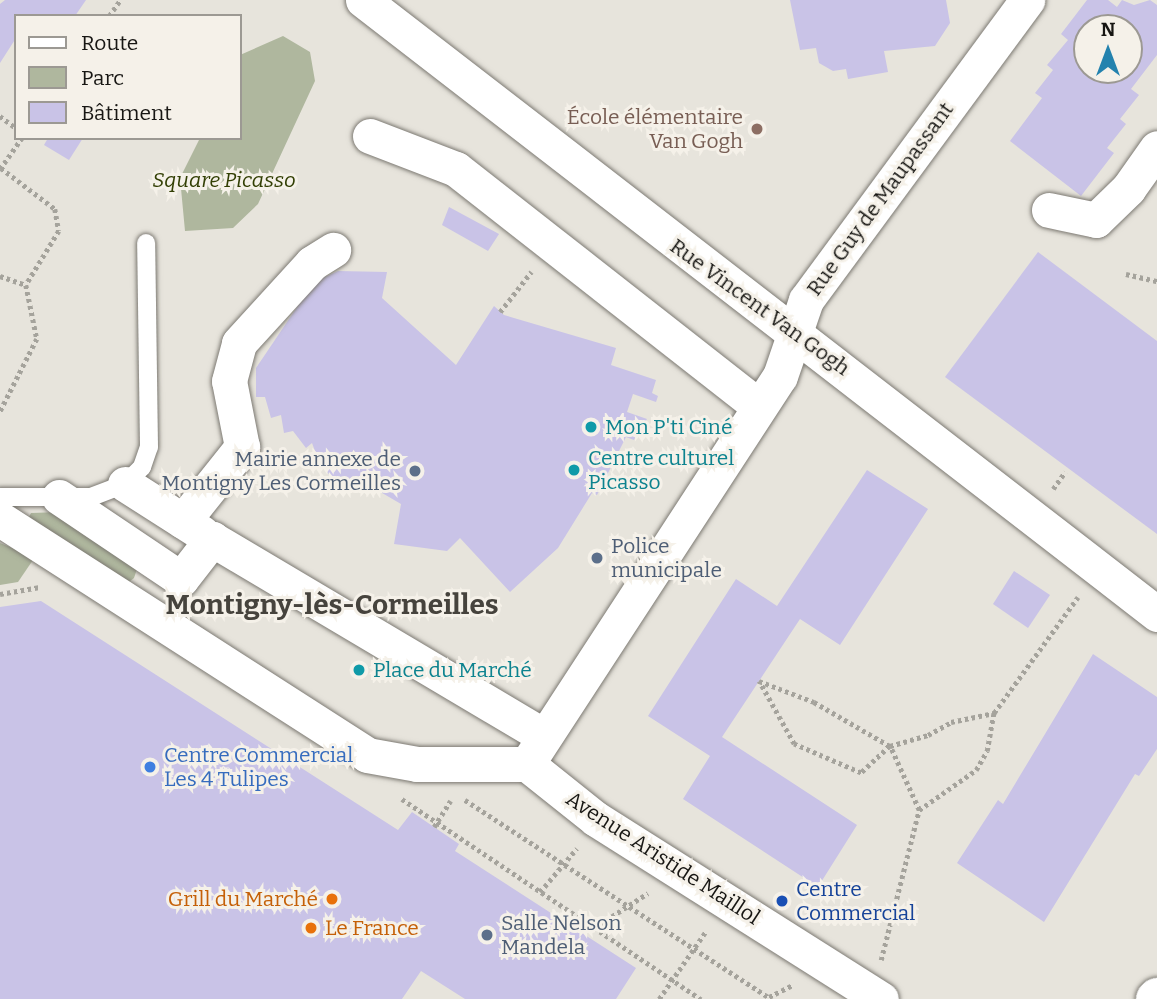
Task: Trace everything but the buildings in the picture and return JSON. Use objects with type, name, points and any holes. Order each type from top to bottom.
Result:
[{"type":"street","name":"Rue Vincent Van Gogh","points":[[363,0],[1157,614]]},
{"type":"street","name":"Rue Guy de Maupassant","points":[[534,750],[760,407],[797,337],[806,300],[1027,0]]},
{"type":"street","points":[[370,136],[456,169],[760,407]]},
{"type":"street","points":[[1049,210],[1096,220],[1128,189],[1157,148]]},
{"type":"street","points":[[183,520],[242,447],[229,381],[239,343],[312,263],[333,250]]},
{"type":"street","name":"Avenue Aristide Maillol","points":[[125,484],[534,750],[596,820],[726,901],[878,984]]},
{"type":"street","points":[[59,497],[181,579],[212,539]]},
{"type":"street","points":[[0,519],[350,747],[417,764],[534,750]]},
{"type":"lane","points":[[0,497],[91,496],[125,484],[142,467],[149,447],[146,243]]},
{"type":"path","points":[[0,412],[37,339],[26,285],[59,231],[55,209],[0,169],[21,140]]},
{"type":"path","points":[[500,312],[551,246]]},
{"type":"path","points":[[1126,274],[1157,281]]},
{"type":"path","points":[[0,276],[26,285]]},
{"type":"path","points":[[1052,489],[1065,472]]},
{"type":"path","points":[[919,810],[976,770],[987,751],[994,713],[1082,592]]},
{"type":"path","points":[[878,984],[919,810],[890,746],[814,702],[759,681],[794,744],[861,773],[890,746],[994,713]]},
{"type":"path","points":[[434,827],[455,792],[770,998],[801,981]]},
{"type":"path","points":[[540,892],[583,841]]},
{"type":"path","points":[[594,928],[657,887]]},
{"type":"path","points":[[659,999],[726,901]]},
{"type":"green space","name":"Square Picasso","points":[[283,36],[310,52],[315,81],[258,204],[233,228],[185,231],[180,178],[199,140],[242,140],[242,54]]},
{"type":"green space","points":[[60,512],[137,569],[134,578],[129,582],[27,521],[31,513]]},
{"type":"green space","points":[[0,543],[35,557],[18,582],[0,585]]},
{"type":"place","name":"École élémentaire Van Gogh","points":[[757,129]]},
{"type":"place","name":"Mon P'ti Ciné","points":[[591,427]]},
{"type":"place","name":"Centre culturel Picasso","points":[[574,470]]},
{"type":"place","name":"Mairie annexe de Montigny Les Cormeilles","points":[[415,471]]},
{"type":"place","name":"Police municipale","points":[[597,558]]},
{"type":"place","name":"Place du Marché","points":[[359,670]]},
{"type":"place","name":"Centre Commercial Les 4 Tulipes","points":[[150,767]]},
{"type":"place","name":"Grill du Marché","points":[[332,899]]},
{"type":"place","name":"Centre Commercial","points":[[782,901]]},
{"type":"place","name":"Le France","points":[[311,928]]},
{"type":"place","name":"Salle Nelson Mandela","points":[[487,935]]},
{"type":"district","name":"Montigny-lès-Cormeilles","points":[[332,605]]}]
